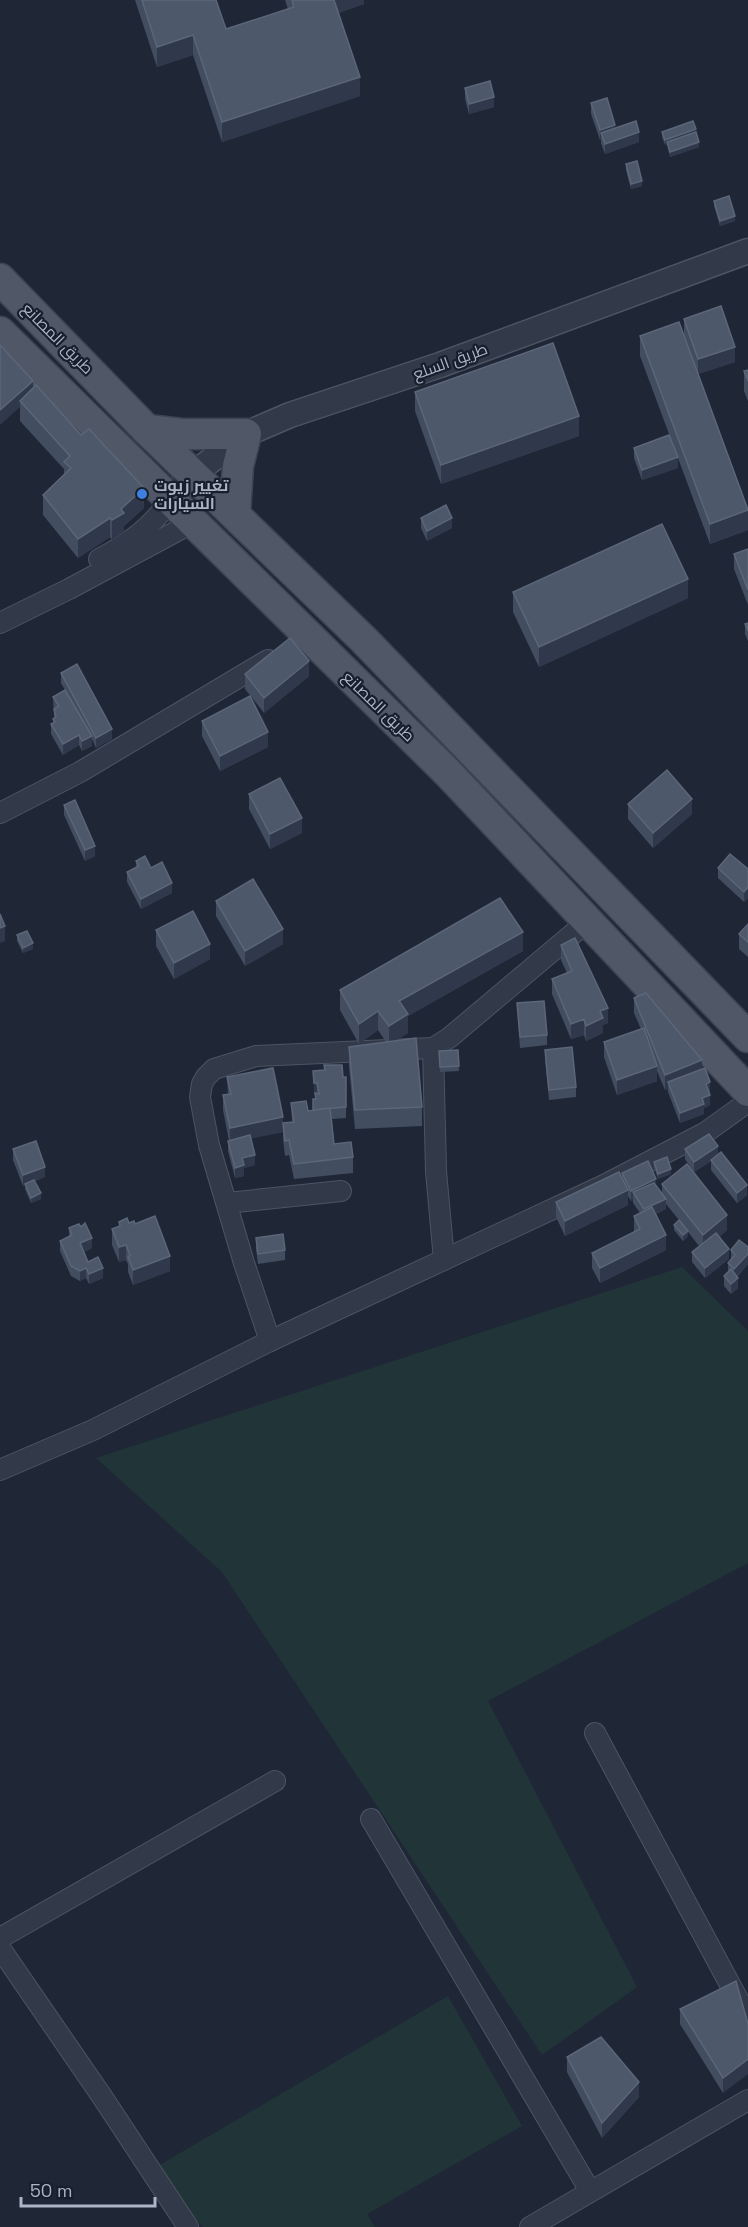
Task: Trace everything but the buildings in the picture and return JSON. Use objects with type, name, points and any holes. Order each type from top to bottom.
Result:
[{"type":"main road","name":"طريق المصانع","points":[[0,279],[147,430],[364,640],[748,1037]]},
{"type":"main road","name":"طريق المصانع","points":[[0,332],[170,500],[291,644],[447,772],[748,1091]]},
{"type":"main road","points":[[147,430],[182,434],[246,434],[237,466],[235,513]]},
{"type":"street","name":"طريق السلع","points":[[170,500],[193,474],[246,434],[290,415],[440,365],[748,251]]},
{"type":"street","points":[[0,608],[107,555],[153,523],[170,500]]},
{"type":"street","points":[[0,623],[192,524]]},
{"type":"street","points":[[0,813],[80,772],[156,728],[291,644]]},
{"type":"street","points":[[270,1341],[209,1145],[200,1097],[206,1077],[214,1069],[256,1056],[433,1048],[588,921]]},
{"type":"street","points":[[433,1048],[436,1171],[444,1260]]},
{"type":"street","points":[[0,1470],[93,1430],[270,1341],[604,1185],[706,1132],[748,1102]]},
{"type":"street","points":[[227,1203],[340,1191]]},
{"type":"street","points":[[595,1732],[748,2018]]},
{"type":"street","points":[[0,1938],[275,1781]]},
{"type":"street","points":[[371,1819],[590,2191]]},
{"type":"street","points":[[0,1948],[188,2227]]},
{"type":"street","points":[[530,2227],[558,2220],[590,2191],[748,2100]]},
{"type":"green space","points":[[682,1267],[748,1331],[748,1563],[488,1701],[637,1987],[542,2055],[222,1572],[96,1458]]},
{"type":"green space","points":[[448,1996],[522,2126],[367,2214],[375,2227],[203,2227],[151,2170]]},
{"type":"place","name":"تغيير زيوت السيارات","points":[[142,494]]}]
